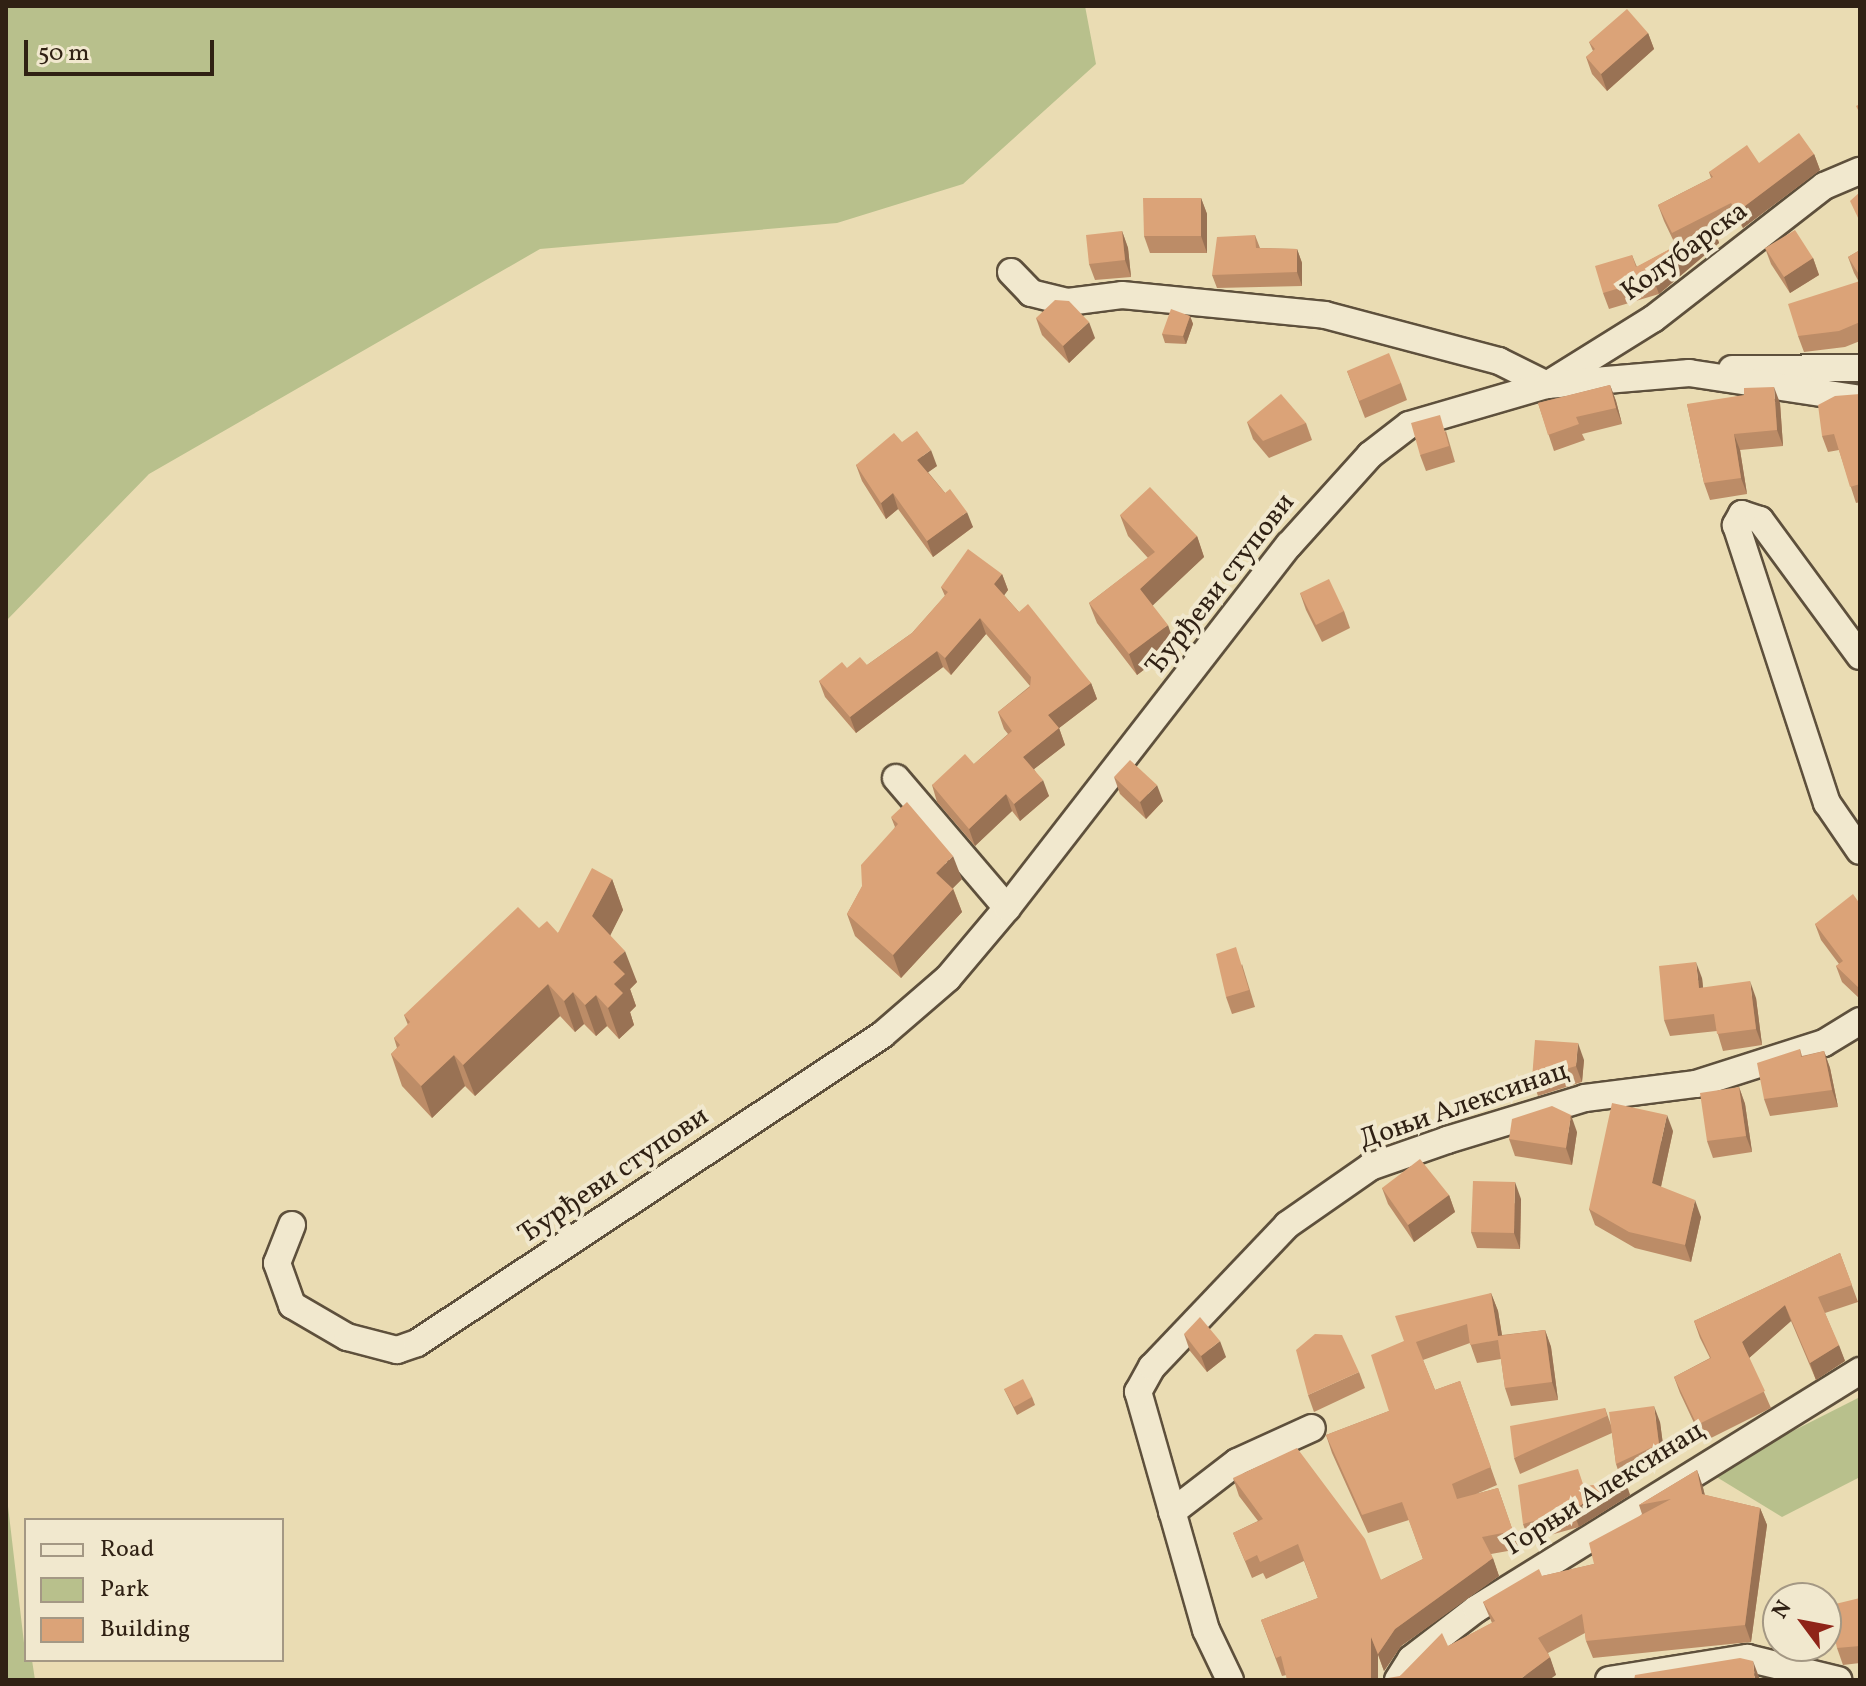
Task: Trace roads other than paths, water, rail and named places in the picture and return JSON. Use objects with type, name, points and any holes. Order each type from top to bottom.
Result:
[{"type":"street","name":"Колубарска","points":[[1547,385],[1653,319],[1824,186],[1860,171]]},
{"type":"street","points":[[1011,272],[1031,293],[1068,302],[1122,295],[1325,315],[1499,361],[1547,385]]},
{"type":"street","points":[[1689,373],[1860,368]]},
{"type":"street","name":"Ђурђеви ступови","points":[[292,1225],[277,1263],[292,1305],[347,1337],[397,1350],[417,1343],[882,1035],[948,978],[1007,908],[1289,545],[1370,455],[1409,425],[1547,385],[1689,373],[1860,399]]},
{"type":"street","points":[[1860,656],[1760,520],[1749,512],[1736,525],[1827,803],[1860,851]]},
{"type":"street","points":[[896,778],[1007,908]]},
{"type":"street","name":"Доњи Алексинац","points":[[1172,1512],[1138,1392],[1152,1367],[1287,1225],[1370,1167],[1585,1098],[1696,1084],[1824,1043],[1860,1021]]},
{"type":"street","name":"Горњи Алексинац","points":[[1398,1680],[1411,1659],[1476,1609],[1860,1371]]},
{"type":"street","points":[[1230,1680],[1206,1630],[1172,1512],[1237,1462],[1312,1428]]},
{"type":"street","points":[[1623,1677],[1747,1658],[1838,1680]]}]
